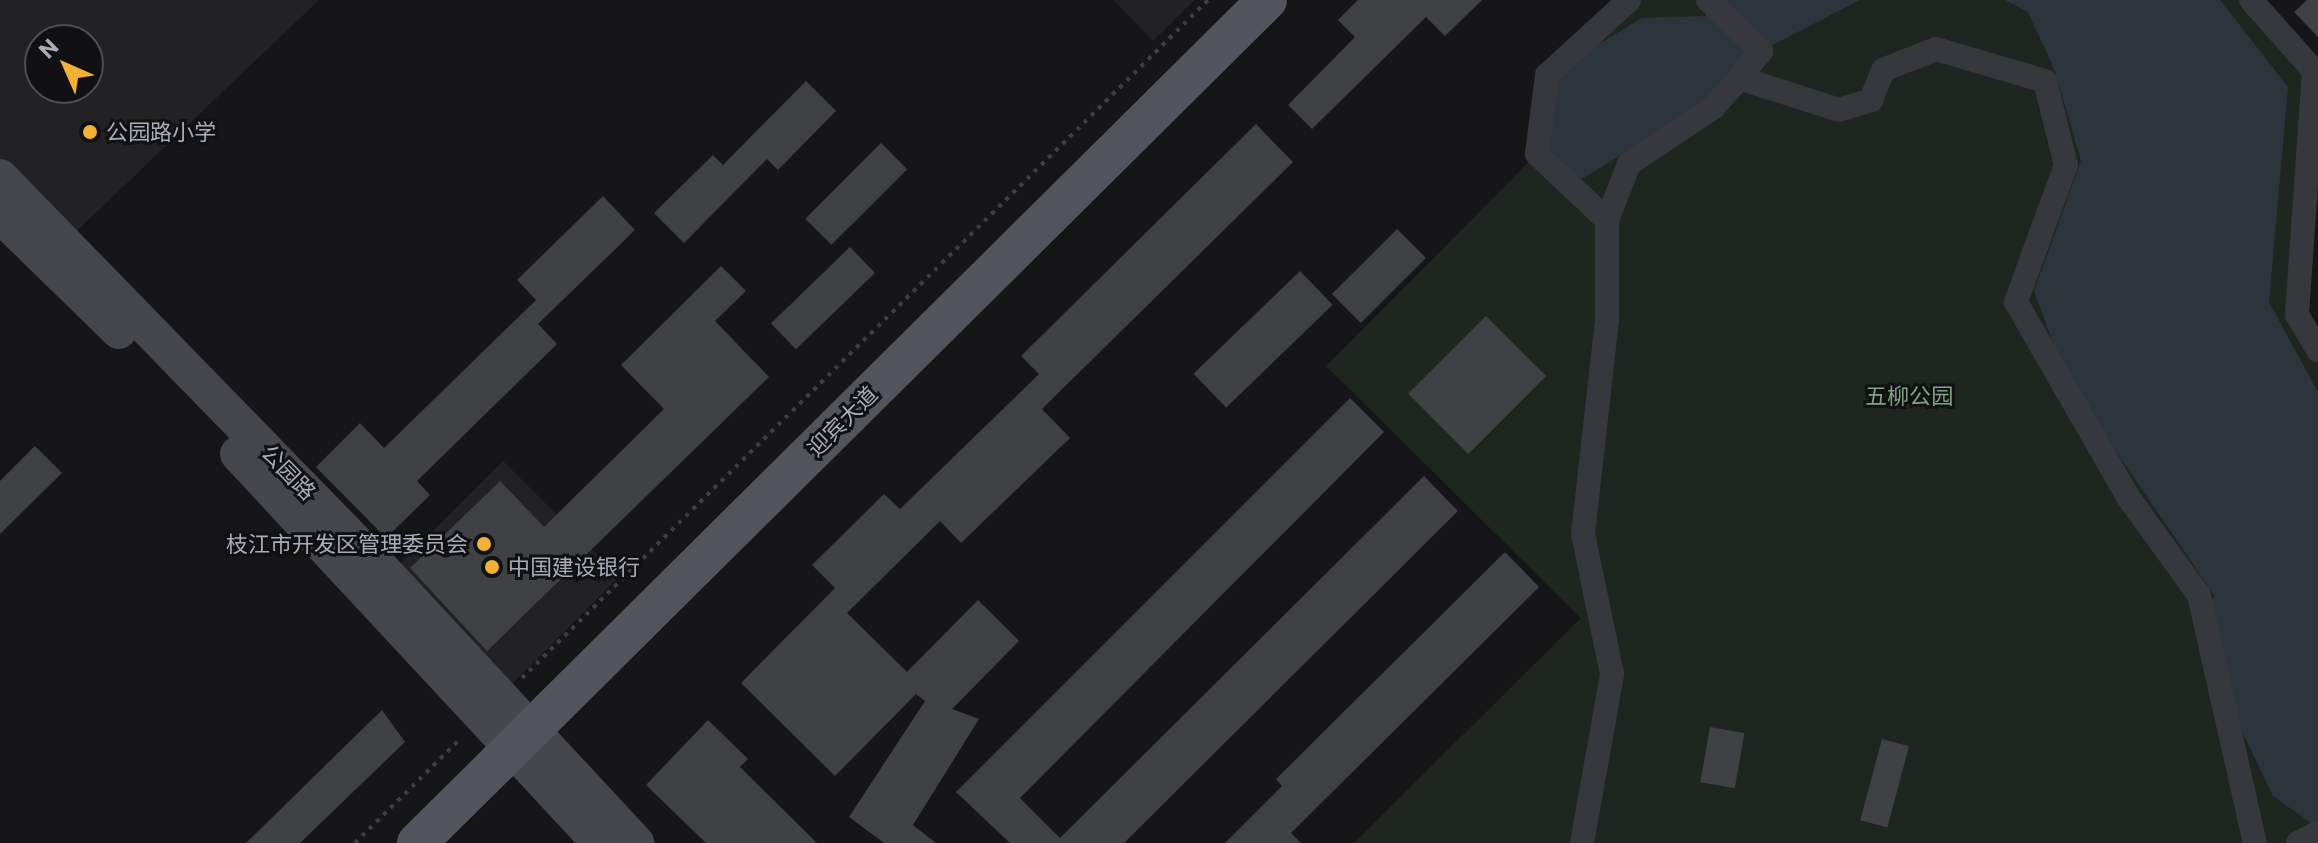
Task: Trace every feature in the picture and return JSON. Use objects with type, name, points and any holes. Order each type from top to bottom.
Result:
[{"type":"main road","name":"迎宾大道","points":[[393,843],[507,725],[1240,0]]},
{"type":"main road","name":"迎宾大道","points":[[417,843],[507,725],[1267,0]]},
{"type":"street","points":[[1607,220],[1537,154],[1547,75],[1629,0]]},
{"type":"street","points":[[1582,843],[1612,674],[1583,534],[1607,319],[1607,220],[1629,164],[1714,107],[1761,51],[1708,0]]},
{"type":"street","points":[[2251,0],[2314,71],[2297,315],[2318,350]]},
{"type":"street","points":[[1739,78],[1839,110],[1871,100],[1883,70],[1936,49],[2045,81],[2066,165],[2016,302],[2128,497],[2199,595],[2255,843]]},
{"type":"street","name":"公园路","points":[[0,177],[507,725],[636,843]]},
{"type":"street","points":[[0,215],[176,387],[507,725],[600,843]]},
{"type":"street","points":[[2299,842],[2318,833]]},
{"type":"path","points":[[355,843],[507,725],[1208,0]]},
{"type":"shaded area","name":"公园路小学","points":[[0,0],[319,0],[63,244],[0,177]]},
{"type":"shaded area","points":[[1113,0],[1195,0],[1153,41]]},
{"type":"shaded area","points":[[1719,0],[1860,0],[1761,51],[1730,89],[1575,183],[1537,154],[1547,75],[1642,18],[1705,16]]},
{"type":"shaded area","points":[[2005,0],[2220,0],[2288,87],[2269,302],[2318,392],[2318,828],[2273,796],[2204,652],[2214,595],[2066,378],[2034,291],[2081,161],[2055,71],[2028,12]]},
{"type":"shaded area","points":[[503,461],[619,577],[492,704],[376,588]]},
{"type":"green space","name":"五柳公园","points":[[1629,0],[2251,0],[2314,71],[2297,315],[2318,350],[2318,843],[1354,843],[1581,618],[1326,366],[1537,154],[1547,75]]},
{"type":"building","points":[[1358,0],[1482,0],[1445,36],[1426,17],[1312,129],[1288,105],[1355,37],[1338,20]]},
{"type":"building","points":[[2307,0],[2318,0],[2318,37],[2294,12]]},
{"type":"building","points":[[806,81],[836,111],[778,170],[767,159],[684,243],[654,213],[713,155],[723,165]]},
{"type":"building","points":[[1256,124],[1293,162],[1042,409],[1070,438],[961,543],[940,521],[847,613],[907,672],[978,600],[1019,641],[952,709],[979,719],[913,825],[936,843],[884,843],[849,817],[925,701],[916,694],[835,776],[741,683],[835,588],[812,565],[884,494],[900,509],[1039,374],[1021,356]]},
{"type":"building","points":[[881,143],[907,169],[832,245],[805,219]]},
{"type":"building","points":[[603,196],[635,230],[538,324],[557,344],[417,481],[430,495],[386,538],[316,467],[360,423],[384,448],[536,300],[517,280]]},
{"type":"building","points":[[1397,229],[1426,258],[1361,323],[1332,294]]},
{"type":"building","points":[[850,247],[875,273],[796,349],[771,323]]},
{"type":"building","points":[[721,266],[746,291],[715,321],[769,377],[487,651],[410,568],[500,481],[544,527],[664,409],[621,365]]},
{"type":"building","points":[[1300,271],[1333,305],[1226,408],[1194,374]]},
{"type":"building","points":[[1486,316],[1546,376],[1468,454],[1408,394]]},
{"type":"building","points":[[1350,398],[1384,432],[1020,798],[1060,838],[1424,476],[1458,511],[1124,843],[1010,843],[956,792]]},
{"type":"building","points":[[35,446],[62,473],[0,534],[0,481]]},
{"type":"building","points":[[1505,552],[1539,587],[1291,833],[1301,843],[1225,843],[1282,786],[1276,779]]},
{"type":"building","points":[[382,710],[405,742],[300,843],[246,843]]},
{"type":"building","points":[[708,720],[748,759],[740,767],[817,843],[706,843],[646,785]]},
{"type":"building","points":[[1710,727],[1744,733],[1735,788],[1700,782]]},
{"type":"building","points":[[1882,739],[1909,746],[1887,827],[1860,820]]},
{"type":"place","name":"公园路小学","points":[[90,132]]},
{"type":"place","name":"枝江市开发区管理委员会","points":[[484,544]]},
{"type":"place","name":"中国建设银行","points":[[492,567]]}]
